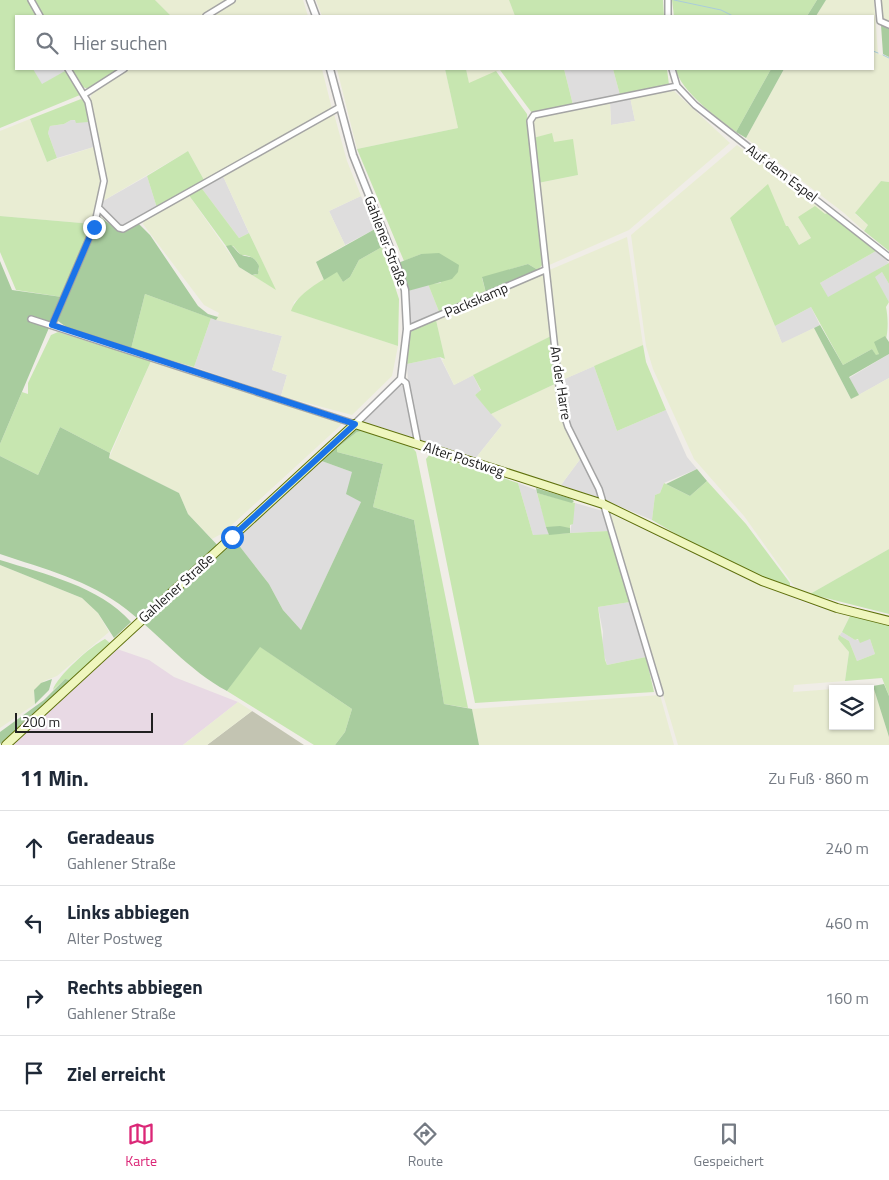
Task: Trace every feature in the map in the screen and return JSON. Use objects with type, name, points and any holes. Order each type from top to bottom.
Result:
[{"type":"main road","name":"Alter Postweg","points":[[355,424],[603,504],[762,581],[837,608],[889,621]]},
{"type":"main road","name":"Gahlener Straße","points":[[6,745],[355,424]]},
{"type":"street","points":[[31,0],[39,15]]},
{"type":"street","points":[[208,15],[232,0]]},
{"type":"street","points":[[310,0],[316,15]]},
{"type":"street","points":[[668,0],[668,15]]},
{"type":"street","points":[[878,0],[880,21],[889,24]]},
{"type":"street","points":[[52,325],[94,227],[100,209],[104,173],[85,94],[78,87],[69,70]]},
{"type":"street","points":[[85,94],[122,70]]},
{"type":"street","name":"Gahlener Straße","points":[[330,70],[353,155],[405,290],[407,329],[401,379],[355,424]]},
{"type":"street","name":"Auf dem Espel","points":[[672,70],[678,86],[695,105],[889,257]]},
{"type":"street","name":"An der Harre","points":[[660,693],[596,481],[568,427],[561,405],[530,121],[531,117],[678,86]]},
{"type":"street","points":[[100,209],[119,228],[123,229],[317,118],[340,107]]},
{"type":"street","name":"Packskamp","points":[[407,329],[545,270]]},
{"type":"street","name":"Alter Postweg","points":[[31,319],[355,424]]},
{"type":"street","points":[[401,379],[406,383],[418,444]]},
{"type":"shaded area","points":[[155,0],[229,0],[205,15],[170,15]]},
{"type":"shaded area","points":[[237,0],[303,0],[308,15],[213,15]]},
{"type":"shaded area","points":[[316,0],[509,0],[515,15],[322,15]]},
{"type":"shaded area","points":[[826,0],[874,0],[878,54],[889,57],[889,182],[881,181],[855,214],[868,225],[864,231],[844,213],[746,138],[783,70],[874,70],[874,15],[817,15]]},
{"type":"shaded area","points":[[881,0],[889,0],[889,21],[883,18]]},
{"type":"shaded area","points":[[34,70],[64,70],[65,71],[42,84]]},
{"type":"shaded area","points":[[128,70],[322,70],[332,109],[204,180],[188,151],[103,201],[105,173],[89,100],[92,94]]},
{"type":"shaded area","points":[[337,70],[445,70],[458,128],[357,149]]},
{"type":"shaded area","points":[[466,70],[500,70],[469,84]]},
{"type":"shaded area","points":[[564,70],[613,70],[620,95],[573,105]]},
{"type":"shaded area","points":[[674,91],[730,143],[629,230],[547,266],[538,183],[578,175],[553,142],[552,134],[533,138],[532,118],[610,102],[611,125],[635,121],[630,97]]},
{"type":"shaded area","points":[[630,97],[635,121],[611,125],[610,102]]},
{"type":"shaded area","points":[[331,113],[334,114],[347,161],[361,196],[329,211],[345,245],[316,262],[324,280],[294,302],[292,311],[398,346],[392,376],[352,415],[281,396],[287,375],[272,370],[282,336],[216,320],[219,313],[204,305],[143,224],[144,220],[188,194],[239,267],[275,289],[222,174]]},
{"type":"shaded area","points":[[90,115],[97,146],[57,158],[48,133],[50,126],[64,124],[71,120],[88,121],[87,116]]},
{"type":"shaded area","points":[[30,119],[47,162],[97,146],[102,188],[93,224],[0,216],[0,131]]},
{"type":"shaded area","points":[[737,145],[778,176],[781,173],[829,212],[798,217],[811,238],[799,245],[788,226],[786,226],[776,204],[730,218],[782,343],[814,328],[851,399],[889,378],[889,549],[810,594],[797,590],[744,516],[694,459],[653,369],[646,346],[631,235]]},
{"type":"shaded area","points":[[222,174],[249,233],[239,238],[200,186]]},
{"type":"shaded area","points":[[147,176],[157,208],[123,227],[120,226],[102,208],[103,201]]},
{"type":"shaded area","points":[[361,196],[375,229],[345,245],[329,211]]},
{"type":"shaded area","points":[[627,237],[643,345],[560,381],[547,271]]},
{"type":"shaded area","points":[[876,251],[889,263],[828,298],[820,283]]},
{"type":"shaded area","points":[[882,272],[889,284],[889,302],[874,277]]},
{"type":"shaded area","points":[[539,274],[544,276],[551,336],[454,385],[442,360],[445,359],[436,320]]},
{"type":"shaded area","points":[[428,284],[440,314],[411,325],[408,291]]},
{"type":"shaded area","points":[[811,307],[820,325],[782,344],[775,326]]},
{"type":"shaded area","points":[[211,318],[282,336],[272,370],[287,375],[281,396],[194,367]]},
{"type":"shaded area","points":[[889,354],[889,378],[859,395],[849,378]]},
{"type":"shaded area","points":[[440,357],[454,385],[473,375],[481,391],[475,395],[502,425],[475,459],[420,442],[408,383],[407,364]]},
{"type":"shaded area","points":[[151,361],[341,422],[341,425],[223,533],[212,539],[188,514],[179,493],[109,458]]},
{"type":"shaded area","points":[[594,366],[617,431],[666,410],[687,457],[697,469],[664,483],[660,493],[655,495],[652,520],[605,500],[595,472],[572,433],[563,404],[560,381]]},
{"type":"shaded area","points":[[557,383],[563,419],[581,458],[561,485],[475,459],[502,425],[491,414]]},
{"type":"shaded area","points":[[400,385],[405,387],[414,438],[412,439],[366,424],[364,420]]},
{"type":"shaded area","points":[[581,458],[594,482],[598,498],[561,485]]},
{"type":"shaded area","points":[[319,460],[352,472],[361,502],[301,630],[283,610],[269,584],[234,539]]},
{"type":"shaded area","points":[[518,483],[536,490],[549,535],[533,535]]},
{"type":"shaded area","points":[[575,503],[603,511],[608,531],[570,533]]},
{"type":"shaded area","points":[[609,513],[744,578],[813,606],[850,616],[838,639],[849,652],[845,681],[794,685],[793,692],[829,689],[829,730],[874,730],[874,689],[889,737],[889,745],[678,745]]},
{"type":"shaded area","points":[[0,565],[82,598],[98,613],[109,632],[57,676],[44,681],[34,693],[35,704],[0,728]]},
{"type":"shaded area","points":[[630,602],[646,657],[607,665],[602,648],[603,632],[598,607]]},
{"type":"shaded area","points":[[842,632],[855,640],[870,639],[875,654],[857,661],[849,641],[839,635]]},
{"type":"shaded area","points":[[117,649],[149,660],[174,677],[238,702],[183,745],[11,745]]},
{"type":"shaded area","points":[[660,695],[674,745],[479,745],[472,709]]},
{"type":"shaded area","points":[[238,702],[252,711],[207,745],[183,745]]},
{"type":"shaded area","points":[[252,711],[304,745],[207,745]]},
{"type":"green space","points":[[0,0],[29,0],[37,15],[15,15],[15,70],[66,70],[80,95],[0,128]]},
{"type":"green space","points":[[33,0],[155,0],[170,15],[40,15]]},
{"type":"green space","points":[[509,0],[663,0],[664,15],[515,15]]},
{"type":"green space","points":[[672,0],[817,0],[808,15],[674,15]]},
{"type":"green space","points":[[817,0],[826,0],[817,15],[808,15]]},
{"type":"green space","points":[[881,25],[889,29],[889,57],[883,54]]},
{"type":"green space","points":[[71,70],[119,70],[89,89],[79,86]]},
{"type":"green space","points":[[445,70],[466,70],[469,83],[496,71],[527,114],[542,265],[538,270],[528,264],[482,278],[486,293],[440,314],[428,284],[441,283],[421,254],[404,261],[357,149],[458,128]]},
{"type":"green space","points":[[500,70],[564,70],[573,105],[532,113]]},
{"type":"green space","points":[[613,70],[667,70],[669,85],[620,95]]},
{"type":"green space","points":[[676,70],[770,70],[736,132],[692,95]]},
{"type":"green space","points":[[770,70],[783,70],[746,138],[736,132]]},
{"type":"green space","points":[[81,99],[87,103],[90,115],[87,116],[88,122],[76,123],[75,120],[71,120],[64,124],[50,126],[48,133],[57,158],[47,162],[30,119]]},
{"type":"green space","points":[[552,133],[554,142],[573,139],[578,175],[538,183],[533,138]]},
{"type":"green space","points":[[188,151],[204,180],[157,208],[147,176]]},
{"type":"green space","points":[[881,181],[889,182],[889,251],[864,231],[868,225],[855,213]]},
{"type":"green space","points":[[768,184],[786,226],[788,226],[799,245],[811,238],[798,217],[815,206],[825,214],[829,212],[876,251],[820,283],[828,297],[889,263],[889,284],[882,272],[875,277],[889,302],[886,307],[888,327],[886,341],[876,356],[872,349],[843,365],[811,307],[775,326],[730,218]]},
{"type":"green space","points":[[200,186],[239,238],[249,233],[276,290],[252,275],[256,275],[259,270],[256,260],[241,255],[233,246],[226,246],[188,194]]},
{"type":"green space","points":[[0,216],[93,224],[62,297],[16,290],[0,252]]},
{"type":"green space","points":[[100,217],[121,232],[138,223],[150,235],[198,306],[208,314],[218,317],[216,320],[145,294],[131,349],[69,329],[58,321]]},
{"type":"green space","points":[[375,229],[382,247],[359,260],[350,277],[343,282],[337,272],[324,280],[316,262]]},
{"type":"green space","points":[[231,245],[240,254],[255,259],[259,266],[258,274],[252,275],[239,267],[226,246]]},
{"type":"green space","points":[[382,247],[399,299],[398,346],[291,311],[304,293],[311,288],[337,271],[343,282],[350,277],[359,260]]},
{"type":"green space","points":[[439,253],[459,265],[458,272],[452,279],[408,291],[398,263],[421,254]]},
{"type":"green space","points":[[0,261],[12,290],[62,297],[0,444]]},
{"type":"green space","points":[[528,264],[538,270],[486,293],[482,277]]},
{"type":"green space","points":[[145,294],[211,318],[194,367],[131,349]]},
{"type":"green space","points":[[436,320],[445,359],[440,357],[407,364],[410,331]]},
{"type":"green space","points":[[820,325],[843,365],[872,349],[876,355],[879,354],[874,342],[885,336],[889,342],[889,354],[849,377],[859,395],[851,399],[814,328]]},
{"type":"green space","points":[[58,332],[151,361],[110,453],[60,427],[38,475],[0,456],[0,444],[22,392],[28,394],[28,383],[51,335]]},
{"type":"green space","points":[[551,336],[557,383],[491,414],[475,395],[481,390],[473,375]]},
{"type":"green space","points":[[643,345],[646,362],[666,410],[617,431],[594,366]]},
{"type":"green space","points":[[60,427],[110,453],[109,458],[179,493],[188,514],[222,550],[234,539],[269,584],[283,610],[301,630],[361,502],[346,494],[352,472],[319,460],[352,430],[362,429],[363,431],[357,432],[337,448],[337,452],[383,464],[373,507],[414,520],[444,704],[472,709],[479,745],[335,745],[345,732],[352,709],[260,647],[227,691],[200,673],[139,619],[112,599],[66,576],[0,554],[0,456],[38,475]]},
{"type":"green space","points":[[363,431],[412,447],[416,452],[468,708],[444,704],[414,520],[373,507],[383,464],[337,452],[337,448],[357,432]]},
{"type":"green space","points":[[430,454],[518,483],[533,535],[608,531],[630,602],[598,607],[605,660],[607,665],[646,657],[654,692],[475,703],[427,465],[426,459]]},
{"type":"green space","points":[[697,469],[707,481],[690,496],[666,484]]},
{"type":"green space","points":[[707,481],[746,524],[790,583],[790,588],[786,589],[700,548],[652,520],[655,495],[660,493],[664,483],[690,496]]},
{"type":"green space","points":[[536,488],[574,501],[572,503],[537,493]]},
{"type":"green space","points":[[537,493],[575,503],[573,524],[570,525],[570,528],[546,527]]},
{"type":"green space","points":[[560,526],[570,528],[570,533],[549,535],[546,527]]},
{"type":"green space","points":[[889,549],[889,614],[810,594]]},
{"type":"green space","points":[[0,560],[52,576],[87,590],[103,599],[131,622],[114,638],[98,613],[82,598],[0,565]]},
{"type":"green space","points":[[850,616],[889,625],[889,696],[882,678],[845,681],[849,652],[838,639],[839,635],[849,641],[857,661],[875,654],[870,639],[860,643],[858,639],[855,640],[842,632]]},
{"type":"green space","points":[[105,639],[110,643],[70,680],[65,679],[53,690],[61,677],[75,662]]},
{"type":"green space","points":[[259,646],[352,709],[345,732],[335,745],[314,745],[227,691]]},
{"type":"green space","points":[[52,679],[49,690],[35,704],[34,690],[41,683]]},
{"type":"green space","points":[[65,679],[70,680],[0,744],[0,732],[44,700]]},
{"type":"green space","points":[[884,684],[889,696],[889,737],[874,689],[874,686]]},
{"type":"waterway","points":[[674,0],[721,10],[731,15]]},
{"type":"waterway","points":[[874,51],[878,53]]},
{"type":"waterway","points":[[883,55],[889,58]]},
{"type":"route","points":[[94,227],[52,325],[355,424],[232,537]]}]
